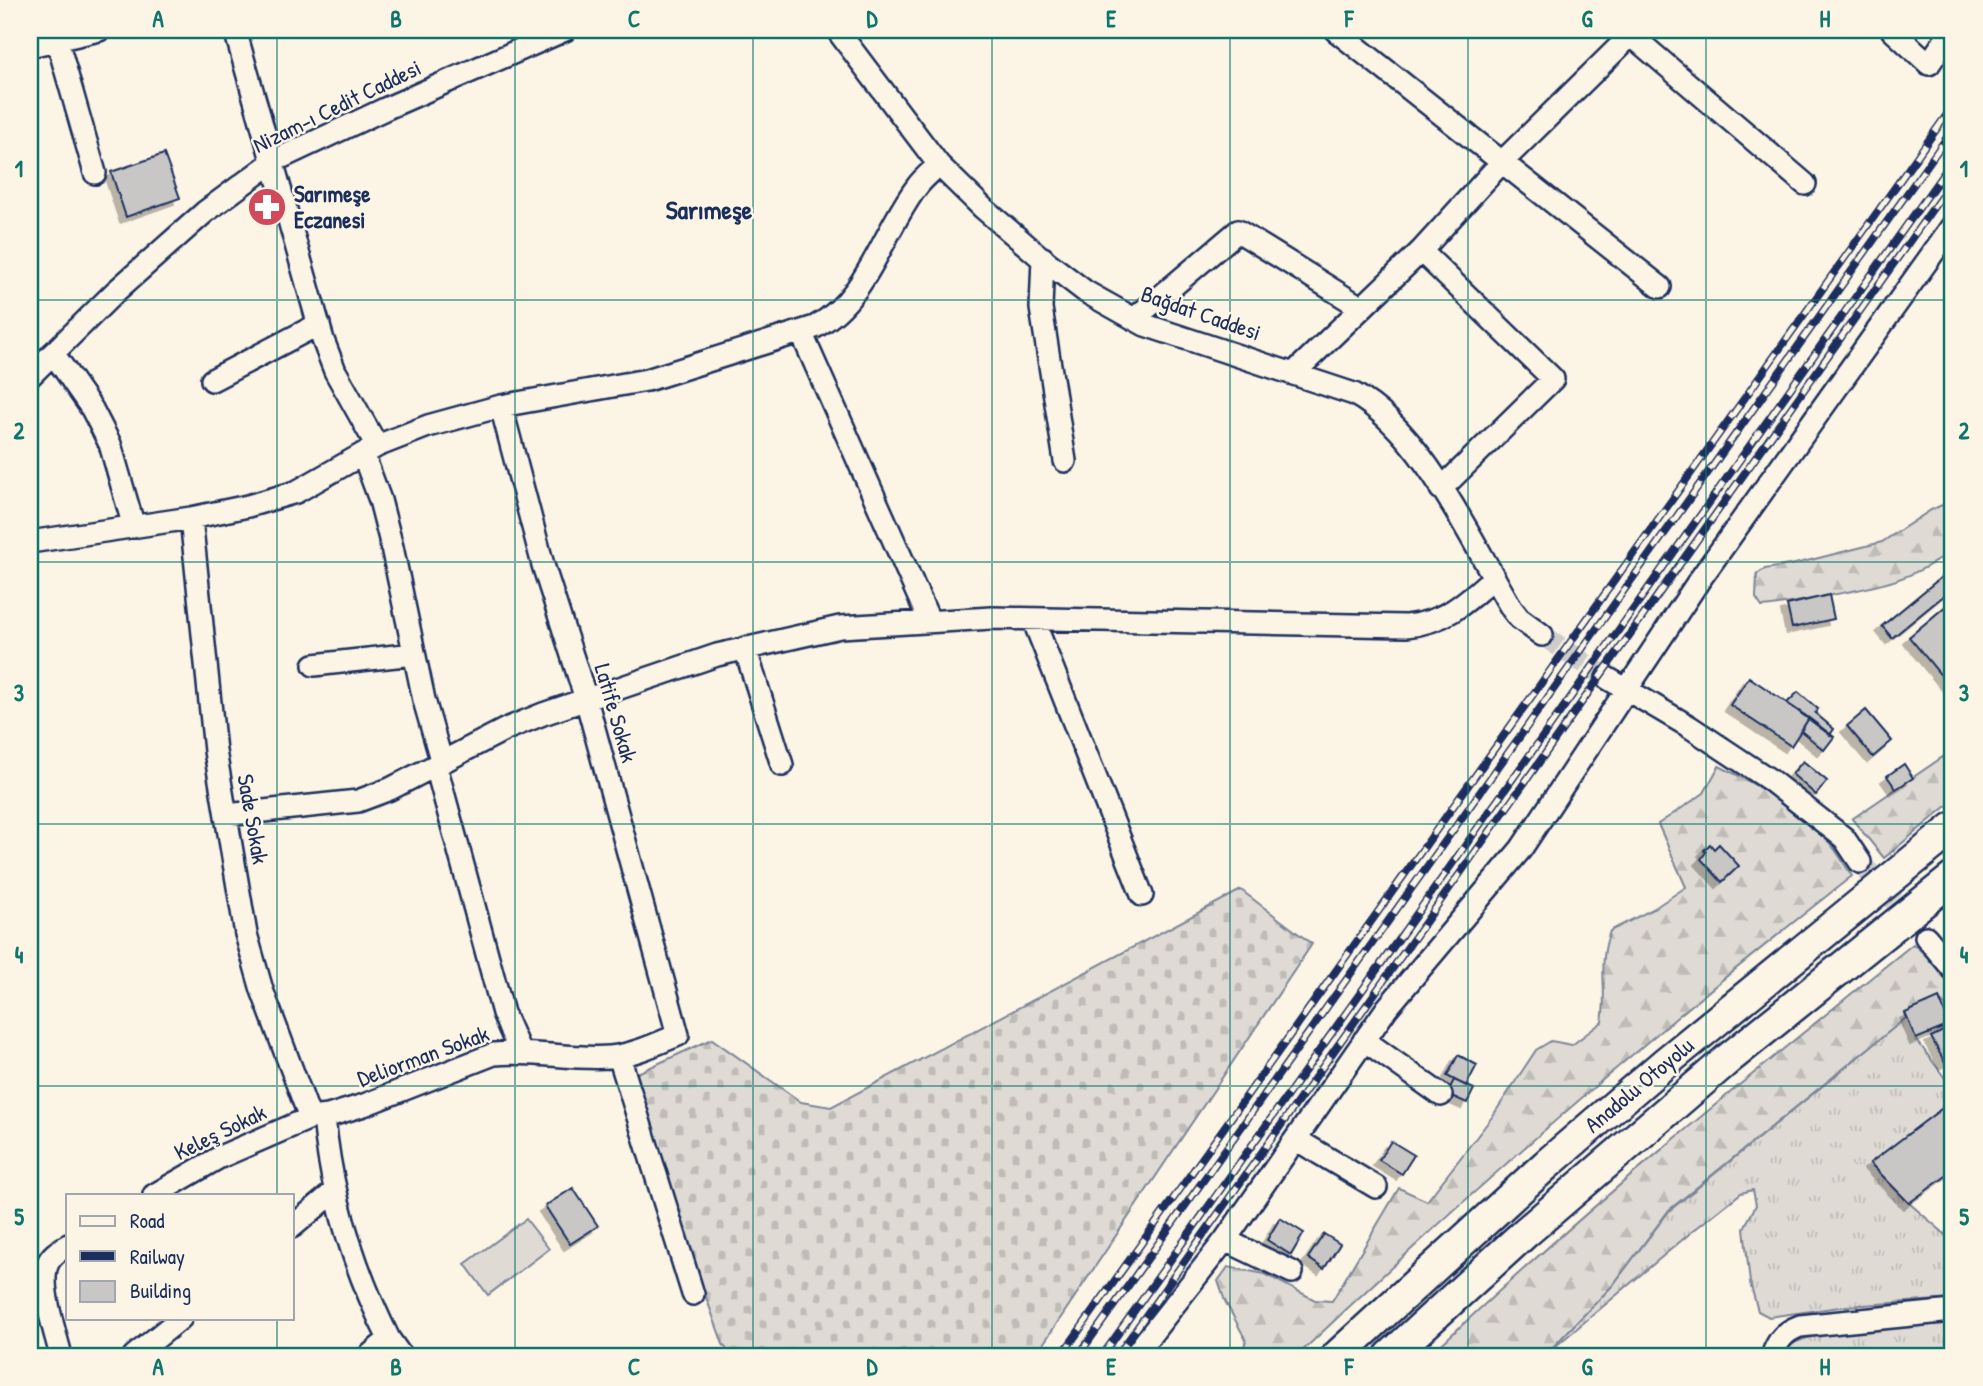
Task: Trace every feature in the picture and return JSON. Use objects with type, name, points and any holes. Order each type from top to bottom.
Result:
[{"type":"highway","name":"Anadolu Otoyolu","points":[[1337,1356],[1596,1122],[1740,1000],[1953,828]]},
{"type":"highway","name":"Anadolu Otoyolu","points":[[1390,1356],[1516,1242],[1718,1067],[1953,878]]},
{"type":"street","points":[[95,173],[41,40],[99,30]]},
{"type":"street","points":[[235,30],[319,324],[335,370],[370,450],[439,765],[503,1013],[520,1052]]},
{"type":"street","name":"Nizam-ı Cedit Caddesi","points":[[32,370],[205,212],[274,161],[565,30]]},
{"type":"street","name":"Bağdat Caddesi","points":[[837,30],[939,165],[983,208],[1086,292],[1134,319],[1169,334],[1294,373],[1368,401],[1391,421],[1409,442],[1464,522],[1512,609],[1519,618],[1542,635]]},
{"type":"street","points":[[1335,30],[1660,287]]},
{"type":"street","points":[[1892,30],[1929,64],[1952,30]]},
{"type":"street","points":[[1294,373],[1421,251],[1501,163],[1635,32],[1805,184]]},
{"type":"street","points":[[30,542],[191,518],[248,506],[296,492],[370,450],[429,426],[501,406],[647,380],[801,332],[828,319],[851,296],[918,185],[939,165]]},
{"type":"street","points":[[1134,1356],[1225,1240],[1387,1008],[1521,849],[1698,582],[1953,225]]},
{"type":"street","points":[[1134,319],[1238,231],[1362,308]]},
{"type":"street","points":[[1421,251],[1553,379],[1441,489]]},
{"type":"street","points":[[1042,258],[1041,308],[1066,461]]},
{"type":"street","points":[[212,380],[319,324]]},
{"type":"street","points":[[801,332],[929,620]]},
{"type":"street","points":[[53,353],[92,409],[110,444],[134,527]]},
{"type":"street","name":"Latife Sokak","points":[[501,406],[543,565],[586,698],[678,1035]]},
{"type":"street","name":"Sade Sokak","points":[[191,518],[215,751],[253,960],[317,1117],[363,1286],[395,1348]]},
{"type":"street","points":[[226,815],[344,804],[390,789],[506,729],[586,698],[717,655],[840,627],[929,620],[1033,619],[1406,626],[1447,616],[1494,577]]},
{"type":"street","points":[[1033,619],[1142,895]]},
{"type":"street","points":[[745,648],[782,765]]},
{"type":"street","points":[[314,665],[414,654]]},
{"type":"street","points":[[1607,678],[1734,755],[1802,804],[1844,838],[1860,862]]},
{"type":"street","points":[[1926,937],[1953,969]]},
{"type":"street","name":"Deliorman Sokak","points":[[317,1117],[364,1105],[494,1054],[520,1052],[586,1057],[619,1056],[678,1035]]},
{"type":"street","points":[[1364,1040],[1441,1095]]},
{"type":"street","points":[[619,1056],[693,1294]]},
{"type":"street","name":"Keleş Sokak","points":[[156,1194],[220,1157],[317,1117]]},
{"type":"street","points":[[1297,1140],[1376,1187]]},
{"type":"street","points":[[294,1225],[335,1191]]},
{"type":"street","points":[[1225,1240],[1292,1272]]},
{"type":"street","points":[[61,1356],[44,1280],[48,1261],[54,1253],[66,1246]]},
{"type":"street","points":[[1772,1356],[1777,1342],[1787,1331],[1800,1326],[1953,1311]]},
{"type":"street","points":[[134,1356],[179,1320]]},
{"type":"street","points":[[369,1356],[395,1348]]},
{"type":"green space","points":[[1953,500],[1953,550],[1924,568],[1881,585],[1789,603],[1762,607],[1756,598],[1757,574],[1765,569],[1882,542],[1931,510]]},
{"type":"green space","points":[[1953,750],[1953,801],[1884,858],[1852,819]]},
{"type":"green space","points":[[1719,766],[1762,789],[1803,818],[1831,844],[1852,876],[1568,1109],[1431,1231],[1297,1356],[1241,1356],[1246,1340],[1225,1301],[1218,1281],[1228,1267],[1265,1274],[1315,1300],[1332,1301],[1399,1188],[1427,1201],[1492,1117],[1536,1050],[1551,1041],[1572,1045],[1602,1022],[1603,966],[1610,931],[1653,909],[1686,887],[1658,824],[1704,793]]},
{"type":"green space","points":[[1241,890],[1312,944],[1035,1356],[731,1356],[723,1344],[681,1228],[633,1075],[712,1039],[801,1102],[831,1107]]},
{"type":"green space","points":[[1913,944],[1953,979],[1953,1014],[1939,999],[1907,1017],[1669,1210],[1612,1286],[1544,1356],[1429,1356],[1606,1197]]},
{"type":"green space","points":[[1907,1017],[1916,1039],[1953,1089],[1953,1100],[1870,1163],[1909,1203],[1953,1241],[1953,1299],[1847,1306],[1769,1317],[1758,1311],[1750,1283],[1744,1228],[1756,1205],[1753,1190],[1741,1193],[1694,1230],[1544,1356],[1612,1286],[1669,1211]]},
{"type":"green space","points":[[526,1219],[549,1249],[488,1295],[465,1264]]},
{"type":"green space","points":[[1953,1322],[1953,1356],[1783,1356],[1789,1347],[1800,1340],[1819,1335],[1867,1328]]},
{"type":"building","points":[[164,154],[180,198],[126,217],[111,172]]},
{"type":"building","points":[[1945,574],[1953,588],[1892,638],[1882,626]]},
{"type":"building","points":[[1829,595],[1834,619],[1792,628],[1787,605]]},
{"type":"building","points":[[1953,600],[1953,690],[1909,637]]},
{"type":"building","points":[[1749,677],[1809,718],[1791,746],[1730,705]]},
{"type":"building","points":[[1798,692],[1818,709],[1815,713],[1834,729],[1830,735],[1787,703]]},
{"type":"building","points":[[1866,710],[1892,741],[1873,757],[1847,726]]},
{"type":"building","points":[[1809,718],[1834,737],[1824,750],[1801,731]]},
{"type":"building","points":[[1803,761],[1827,781],[1816,795],[1792,774]]},
{"type":"building","points":[[1904,764],[1913,778],[1896,789],[1887,776]]},
{"type":"building","points":[[1710,844],[1714,849],[1719,844],[1739,866],[1722,882],[1701,859]]},
{"type":"building","points":[[1939,998],[1950,1025],[1916,1039],[1905,1013]]},
{"type":"building","points":[[1953,1026],[1953,1059],[1945,1063],[1931,1037]]},
{"type":"building","points":[[1458,1055],[1477,1065],[1466,1086],[1447,1076]]},
{"type":"building","points":[[1454,1080],[1474,1089],[1467,1103],[1447,1094]]},
{"type":"building","points":[[1953,1100],[1953,1171],[1909,1203],[1870,1163]]},
{"type":"building","points":[[1391,1141],[1414,1155],[1402,1174],[1379,1160]]},
{"type":"building","points":[[573,1188],[598,1226],[570,1244],[545,1206]]},
{"type":"building","points":[[1280,1218],[1304,1233],[1291,1255],[1267,1240]]},
{"type":"building","points":[[1324,1234],[1340,1244],[1324,1269],[1308,1258]]},
{"type":"tunnel","points":[[1542,635],[1607,678]]},
{"type":"tunnel","points":[[1860,862],[1926,937]]},
{"type":"railway","points":[[1061,1356],[1953,106]]},
{"type":"railway","points":[[1078,1356],[1953,129]]},
{"type":"railway","points":[[1102,1356],[1953,160]]},
{"type":"railway","points":[[1117,1356],[1953,180]]},
{"type":"place","name":"Sarımeşe Eczanesi","points":[[267,207]]},
{"type":"district","name":"Sarımeşe","points":[[709,210]]}]
